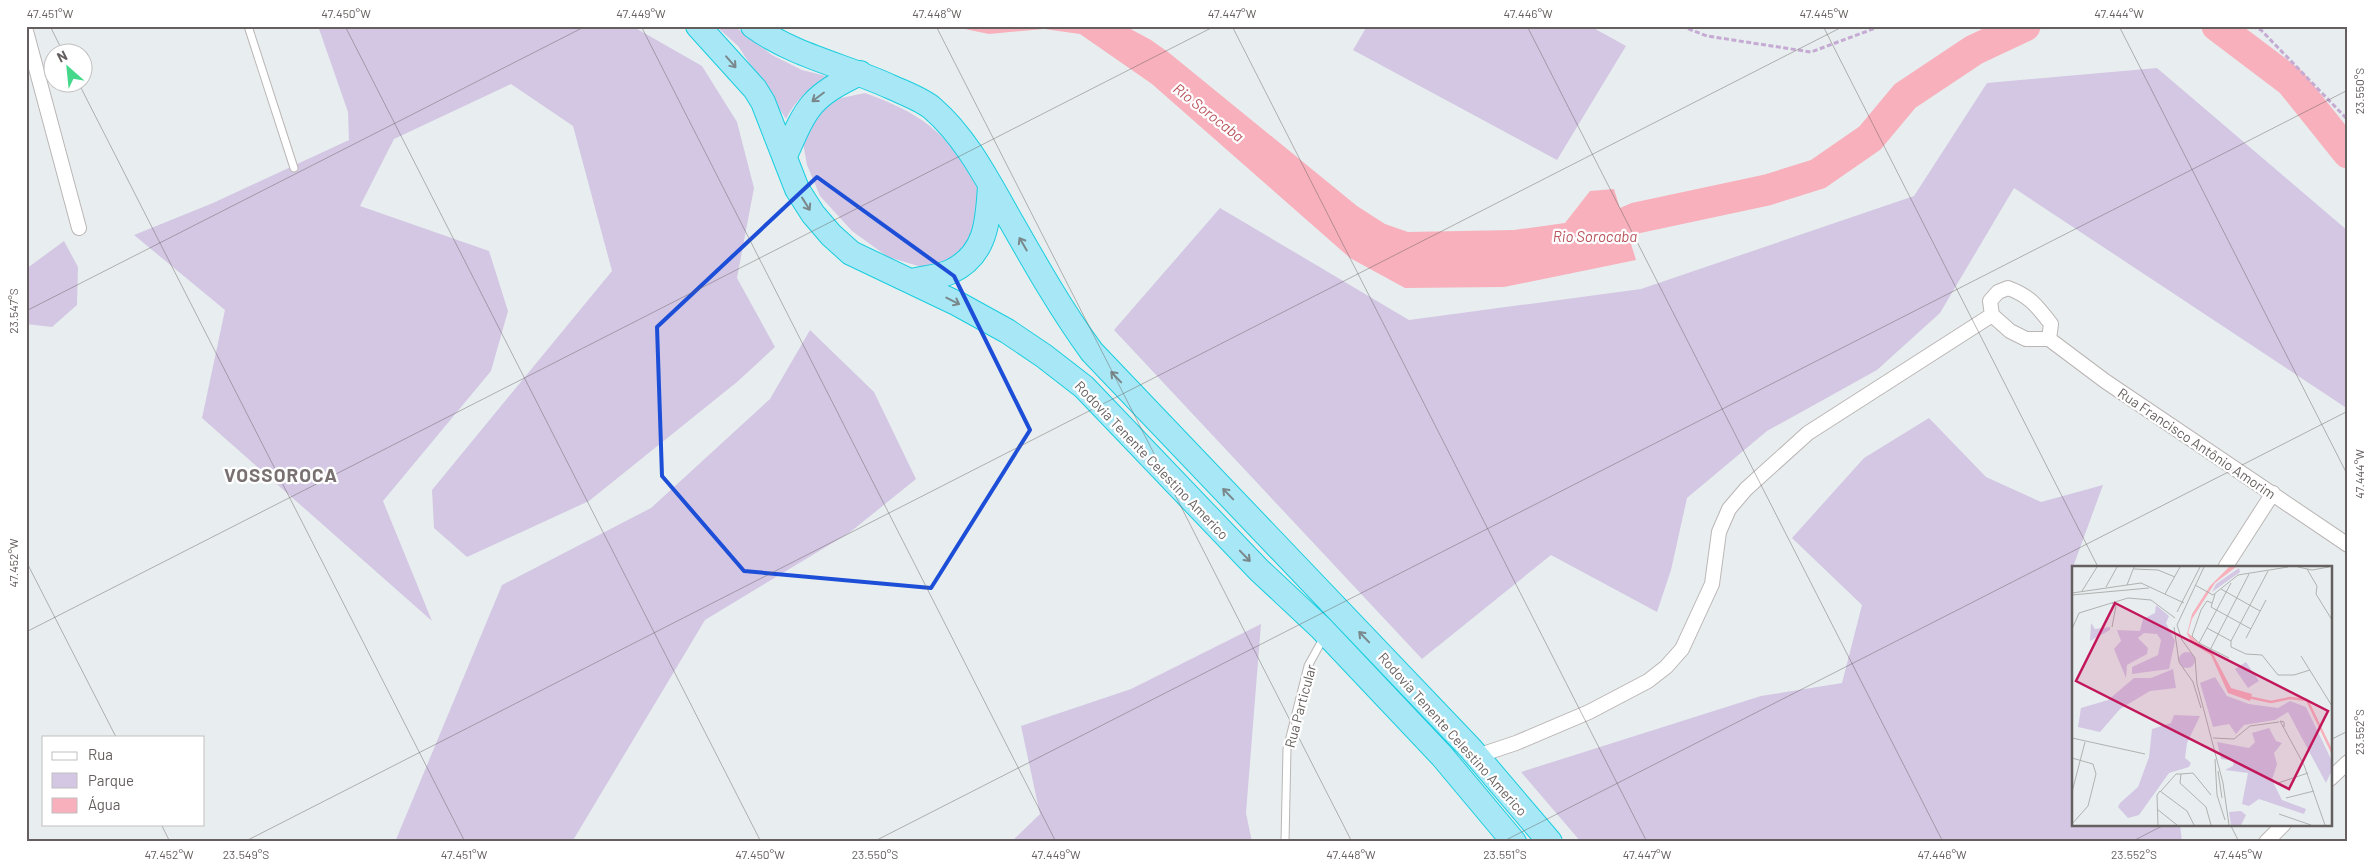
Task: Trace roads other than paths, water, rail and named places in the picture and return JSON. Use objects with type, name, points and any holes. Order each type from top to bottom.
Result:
[{"type":"highway","name":"Rodovia Tenente Celestino Americo","points":[[698,26],[755,89],[797,188],[813,214],[830,235],[851,253],[912,281],[1007,332],[1044,356],[1084,387],[1259,570],[1326,634],[1442,756],[1514,842]]},
{"type":"highway","name":"Rodovia Tenente Celestino Americo","points":[[753,26],[793,50],[860,73],[931,107],[956,133],[990,185],[1062,311],[1092,352],[1477,756],[1550,842]]},
{"type":"highway","points":[[785,156],[802,116],[812,101],[836,84],[860,73]]},
{"type":"highway","points":[[912,281],[949,273],[967,262],[978,249],[987,226],[990,185]]},
{"type":"street","points":[[26,31],[79,228]]},
{"type":"street","points":[[2008,288],[2024,294],[2038,306],[2050,324],[2049,339],[2026,339],[2010,331],[1992,315],[1990,301],[1998,292],[2008,288]]},
{"type":"street","points":[[1477,756],[1516,743],[1589,712],[1648,681],[1666,667],[1682,649],[1712,584],[1719,532],[1729,509],[1746,489],[1808,433],[1992,315]]},
{"type":"street","name":"Rua Francisco Antônio Amorim","points":[[2049,339],[2105,381],[2274,493],[2348,545]]},
{"type":"street","points":[[2226,566],[2274,493]]},
{"type":"street","points":[[2332,777],[2348,762]]},
{"type":"street","points":[[2266,842],[2282,826]]},
{"type":"lane","points":[[248,26],[294,168]]},
{"type":"lane","name":"Rua Particular","points":[[1285,842],[1287,749],[1308,666],[1326,634]]},
{"type":"water","name":"Rio Sorocaba","points":[[950,26],[1125,26],[1168,52],[1357,206],[1385,224],[1408,232],[1514,230],[1565,223],[1590,191],[1614,189],[1636,260],[1504,287],[1405,288],[1350,258],[1152,84],[1080,34],[1044,29],[989,34]]},
{"type":"waterway","name":"Rio Sorocaba","points":[[1586,239],[1636,218],[1767,190],[1818,174],[1870,138],[1905,96],[1974,50],[2025,26]]},
{"type":"waterway","name":"Rio Sorocaba","points":[[2217,26],[2291,82],[2348,153]]},
{"type":"district","name":"VOSSOROCA","points":[[281,474]]}]
